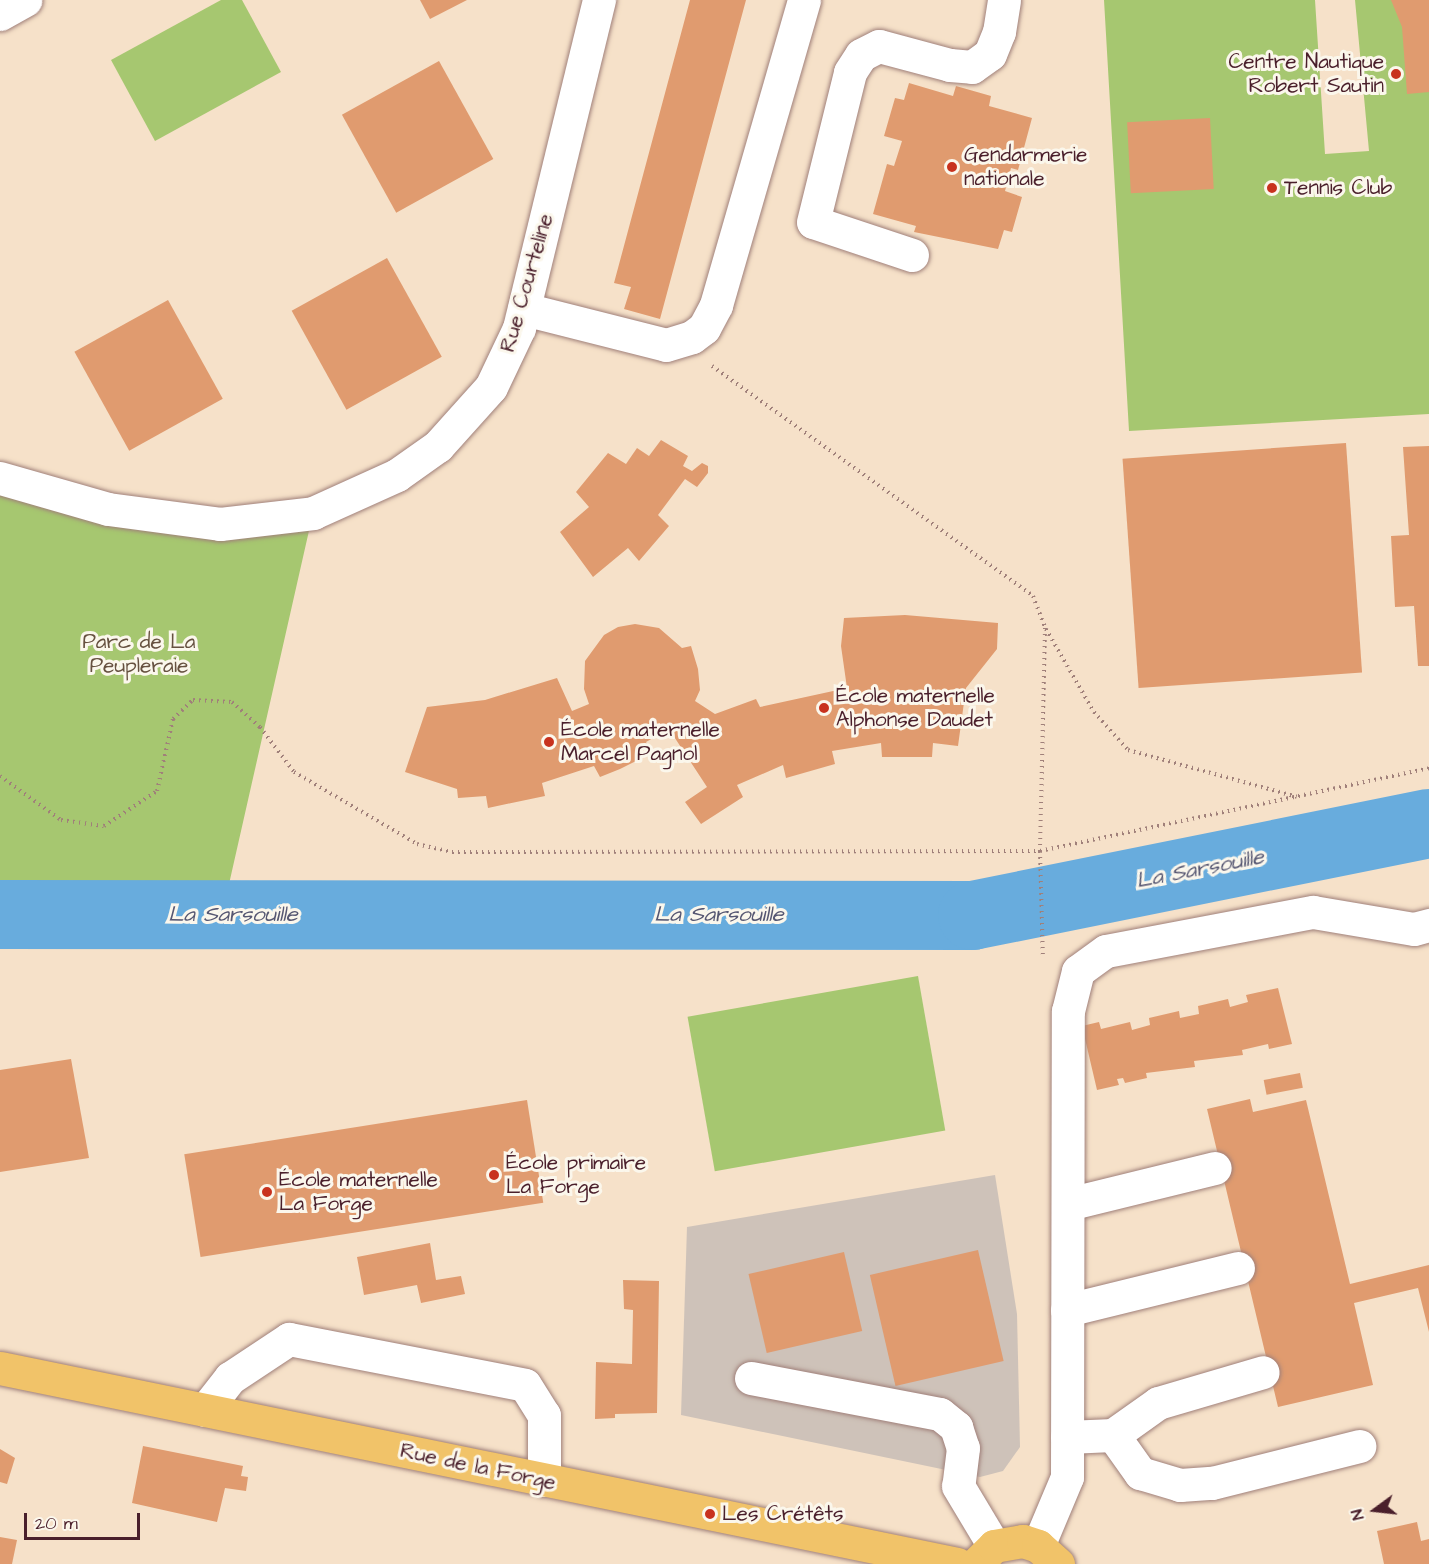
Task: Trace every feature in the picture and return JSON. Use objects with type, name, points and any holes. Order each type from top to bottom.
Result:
[{"type":"main road","name":"Rue de la Forge","points":[[0,1368],[957,1564]]},
{"type":"main road","points":[[985,1555],[1023,1541],[1048,1555]]},
{"type":"street","points":[[0,14],[25,0]]},
{"type":"street","name":"Rue Courteline","points":[[0,478],[108,509],[220,524],[313,513],[397,475],[458,427],[491,387],[515,338],[599,0]]},
{"type":"street","points":[[524,309],[666,345],[679,343],[704,328],[716,305],[804,0]]},
{"type":"street","points":[[912,255],[813,222],[850,72],[861,55],[879,46],[950,65],[972,67],[990,54],[999,32],[1004,0]]},
{"type":"street","points":[[1048,1555],[1067,1477],[1068,1011],[1078,971],[1106,951],[1313,912],[1414,929],[1429,925]]},
{"type":"street","points":[[1068,1204],[1215,1168]]},
{"type":"street","points":[[1067,1311],[1238,1268]]},
{"type":"street","points":[[205,1410],[230,1378],[289,1339],[525,1385],[544,1415],[544,1480]]},
{"type":"street","points":[[1067,1437],[1113,1435],[1158,1403],[1263,1372]]},
{"type":"street","points":[[751,1378],[940,1414],[956,1427],[963,1448],[958,1486],[985,1555]]},
{"type":"street","points":[[1113,1435],[1140,1473],[1180,1485],[1212,1483],[1359,1446]]},
{"type":"path","points":[[679,343],[1033,596],[1046,628],[1094,712],[1128,750],[1299,798]]},
{"type":"path","points":[[1042,925],[1040,851],[1046,628]]},
{"type":"path","points":[[0,776],[61,820],[104,826],[157,791],[173,720],[193,700],[232,702],[260,727],[294,772],[417,844],[452,852],[1040,851],[1299,798],[1429,768]]},
{"type":"shaded area","points":[[995,1175],[1017,1314],[1020,1447],[1003,1471],[980,1477],[681,1415],[687,1227]]},
{"type":"green space","points":[[221,0],[242,0],[281,72],[155,141],[111,60]]},
{"type":"green space","name":"Tennis Club","points":[[1104,0],[1315,0],[1325,154],[1369,151],[1355,0],[1429,0],[1429,414],[1129,431]]},
{"type":"green space","name":"Parc de La Peupleraie","points":[[0,478],[108,509],[313,513],[222,915],[0,914]]},
{"type":"green space","points":[[918,976],[945,1131],[715,1171],[688,1017]]},
{"type":"building","points":[[420,0],[467,0],[430,19]]},
{"type":"building","points":[[690,0],[746,0],[660,319],[624,309],[631,287],[614,283]]},
{"type":"building","points":[[1391,0],[1429,0],[1429,92],[1407,94],[1402,27]]},
{"type":"building","points":[[439,61],[493,159],[396,213],[342,115]]},
{"type":"building","name":"Gendarmerie nationale","points":[[909,83],[953,96],[956,86],[991,96],[989,106],[1032,118],[1018,170],[1011,168],[1005,191],[1022,197],[1012,232],[1004,230],[998,249],[914,232],[916,226],[873,214],[887,164],[894,166],[902,141],[884,136],[895,98],[904,100]]},
{"type":"building","points":[[1210,118],[1214,189],[1131,193],[1127,122]]},
{"type":"building","points":[[387,258],[442,357],[346,410],[292,311]]},
{"type":"building","points":[[168,300],[223,399],[129,451],[74,352]]},
{"type":"building","points":[[661,440],[688,456],[683,466],[692,471],[702,463],[708,466],[708,473],[697,487],[685,479],[658,515],[669,526],[639,561],[628,548],[593,577],[560,532],[589,507],[576,492],[608,453],[626,464],[637,448],[649,456]]},
{"type":"building","points":[[1346,443],[1362,672],[1139,688],[1123,459]]},
{"type":"building","points":[[1429,446],[1429,666],[1418,666],[1414,606],[1395,607],[1391,536],[1409,535],[1403,447]]},
{"type":"building","points":[[905,615],[998,623],[997,649],[966,688],[958,746],[933,743],[932,757],[882,757],[881,743],[832,751],[835,764],[786,778],[783,765],[737,785],[743,797],[701,824],[685,802],[707,787],[669,729],[646,742],[652,753],[620,769],[600,777],[594,766],[542,783],[545,796],[488,808],[486,796],[458,798],[457,789],[405,772],[427,707],[485,700],[557,678],[572,711],[589,704],[584,689],[585,661],[604,635],[618,627],[635,624],[659,628],[682,648],[691,646],[698,669],[700,690],[695,701],[715,714],[756,699],[760,707],[847,688],[841,646],[844,618]]},
{"type":"building","points":[[1278,988],[1292,1044],[1269,1049],[1268,1044],[1242,1050],[1243,1055],[1194,1061],[1195,1067],[1146,1073],[1147,1078],[1125,1083],[1123,1078],[1117,1079],[1119,1085],[1097,1090],[1082,1026],[1099,1022],[1101,1029],[1130,1022],[1132,1030],[1150,1025],[1149,1018],[1179,1011],[1180,1018],[1199,1014],[1198,1006],[1228,999],[1230,1007],[1248,1002],[1246,995]]},
{"type":"building","points":[[71,1059],[89,1158],[0,1172],[0,1070]]},
{"type":"building","points":[[1300,1073],[1303,1088],[1267,1095],[1264,1080]]},
{"type":"building","points":[[1250,1099],[1253,1112],[1306,1100],[1350,1284],[1429,1265],[1429,1332],[1418,1288],[1354,1303],[1373,1385],[1278,1407],[1207,1109]]},
{"type":"building","points":[[527,1100],[543,1203],[201,1257],[184,1154]]},
{"type":"building","points":[[430,1243],[436,1280],[461,1276],[465,1294],[421,1303],[417,1285],[364,1295],[357,1257]]},
{"type":"building","points":[[978,1250],[1004,1361],[895,1386],[870,1275]]},
{"type":"building","points":[[844,1252],[862,1331],[767,1353],[749,1274]]},
{"type":"building","points":[[623,1280],[659,1281],[657,1413],[615,1414],[615,1418],[595,1419],[596,1362],[632,1364],[633,1310],[624,1309]]},
{"type":"building","points":[[143,1446],[243,1466],[241,1476],[248,1477],[246,1491],[225,1488],[217,1522],[132,1503]]},
{"type":"building","points":[[0,1449],[15,1458],[7,1484],[0,1482]]},
{"type":"building","points":[[1417,1522],[1421,1541],[1429,1539],[1429,1564],[1384,1564],[1377,1531]]},
{"type":"building","points":[[0,1537],[17,1540],[12,1564],[0,1564]]},
{"type":"waterway","name":"La Sarsouille","points":[[0,914],[972,915],[1429,823]]},
{"type":"place","name":"Centre Nautique Robert Sautin","points":[[1396,74]]},
{"type":"place","name":"Gendarmerie nationale","points":[[952,167]]},
{"type":"place","name":"Tennis Club","points":[[1272,188]]},
{"type":"place","name":"École maternelle Alphonse Daudet","points":[[824,708]]},
{"type":"place","name":"École maternelle Marcel Pagnol","points":[[549,742]]},
{"type":"place","name":"École primaire La Forge","points":[[494,1175]]},
{"type":"place","name":"École maternelle La Forge","points":[[267,1192]]},
{"type":"place","name":"Les Crétêts","points":[[710,1514]]}]
